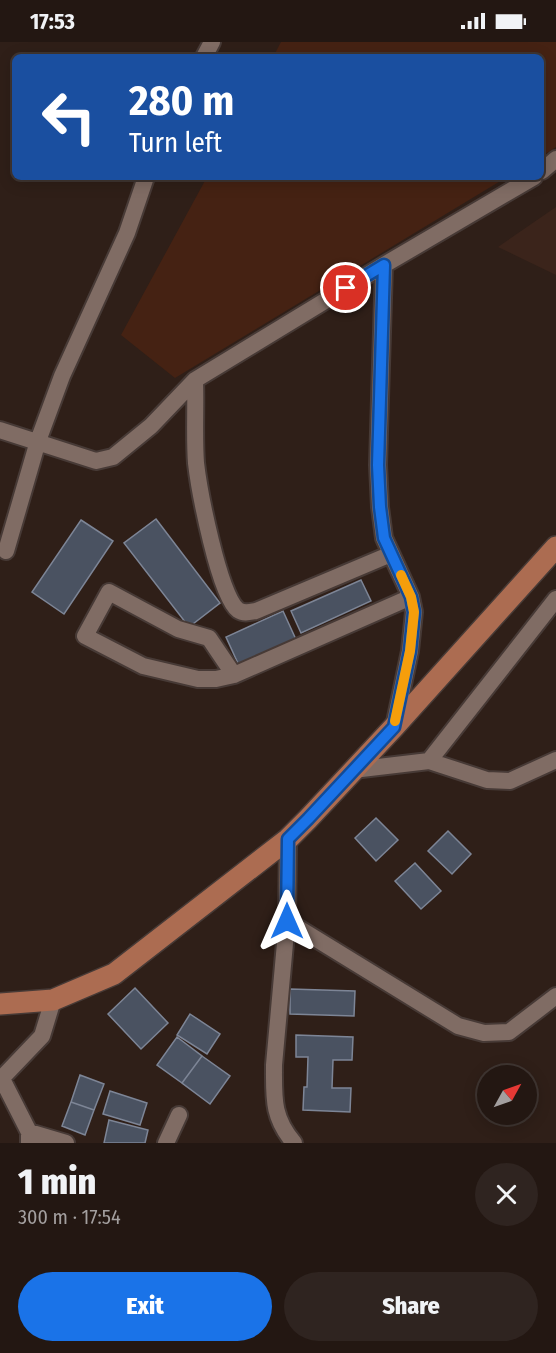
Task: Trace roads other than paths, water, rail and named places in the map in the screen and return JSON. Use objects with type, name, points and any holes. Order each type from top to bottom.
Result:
[{"type":"main road","points":[[0,1004],[53,1000],[114,974],[288,839],[394,727],[556,547]]},
{"type":"street","points":[[544,169],[556,159]]},
{"type":"street","points":[[6,551],[38,441],[62,376],[127,233],[145,180]]},
{"type":"street","points":[[0,430],[96,461],[113,457],[151,426],[195,380],[529,180]]},
{"type":"street","points":[[384,265],[378,465],[380,507],[384,538],[411,597],[414,612],[410,651],[394,727]]},
{"type":"street","points":[[195,380],[196,463],[207,523],[224,589],[238,610],[247,613],[256,611],[391,554]]},
{"type":"street","points":[[234,675],[209,638],[178,629],[109,592],[85,636],[143,666],[198,679],[216,679],[234,675],[411,597]]},
{"type":"street","points":[[429,761],[556,599]]},
{"type":"street","points":[[353,770],[429,761],[487,780],[510,781],[556,760]]},
{"type":"street","points":[[288,839],[287,921],[274,1086],[278,1117],[284,1131],[294,1143]]},
{"type":"street","points":[[287,921],[458,1026],[484,1033],[509,1032],[556,996]]},
{"type":"street","points":[[53,1000],[42,1036],[1,1079],[29,1138],[66,1143]]},
{"type":"street","points":[[166,1143],[179,1115]]}]
